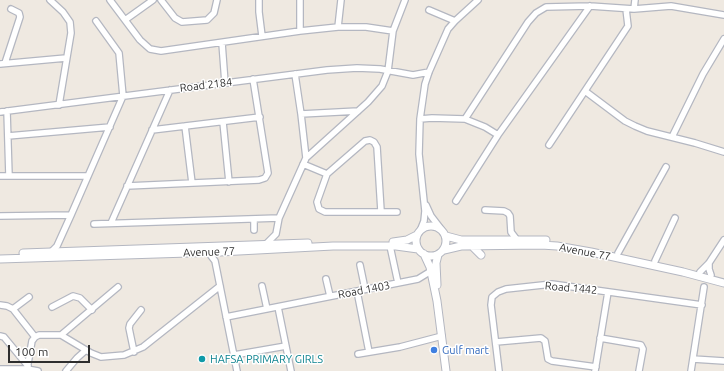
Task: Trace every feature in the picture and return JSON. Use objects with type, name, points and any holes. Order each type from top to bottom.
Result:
[{"type":"street","points":[[50,0],[64,12],[70,22],[71,33],[59,105]]},
{"type":"street","points":[[110,0],[140,40],[150,49],[161,51],[262,36],[338,27],[366,27],[393,30]]},
{"type":"street","points":[[126,20],[153,0]]},
{"type":"street","points":[[161,0],[174,18],[182,22],[207,20],[214,13],[218,0]]},
{"type":"street","points":[[259,0],[262,36]]},
{"type":"street","points":[[300,0],[300,31]]},
{"type":"street","points":[[338,27],[341,0]]},
{"type":"street","points":[[266,244],[276,234],[279,218],[304,161],[378,93],[382,86],[388,71],[393,30],[405,0]]},
{"type":"street","points":[[446,371],[437,302],[431,271],[428,262],[421,252],[416,240],[424,216],[424,201],[419,154],[420,119],[425,84],[446,34],[455,21],[478,0]]},
{"type":"street","points":[[634,9],[635,0]]},
{"type":"street","points":[[465,119],[528,22],[536,13],[546,7],[590,6],[634,9],[671,6],[724,15]]},
{"type":"street","points":[[456,201],[498,135],[590,6]]},
{"type":"street","points":[[11,9],[19,13],[21,16],[3,64],[66,58]]},
{"type":"street","points":[[549,145],[628,26],[626,9]]},
{"type":"street","points":[[429,10],[455,21]]},
{"type":"street","points":[[59,249],[71,215],[123,96],[119,53],[96,21]]},
{"type":"street","points":[[672,137],[703,74],[724,38]]},
{"type":"street","points":[[222,43],[225,83]]},
{"type":"street","name":"Road 2184","points":[[0,112],[254,79],[357,68],[412,75],[429,72]]},
{"type":"street","points":[[295,74],[301,114],[304,161]]},
{"type":"street","name":"Road 2184","points":[[412,75],[425,84]]},
{"type":"street","points":[[127,186],[229,182],[259,180],[265,178],[268,172],[254,79]]},
{"type":"street","points":[[111,223],[170,90]]},
{"type":"street","points":[[585,91],[625,121],[646,131],[724,152]]},
{"type":"street","points":[[8,111],[9,176]]},
{"type":"street","points":[[301,114],[358,111]]},
{"type":"street","points":[[152,130],[260,117]]},
{"type":"street","points":[[420,119],[465,119],[485,127],[498,135]]},
{"type":"street","points":[[222,122],[229,182]]},
{"type":"street","points":[[185,126],[192,183]]},
{"type":"street","points":[[8,136],[110,127]]},
{"type":"street","points":[[381,211],[377,147],[374,142],[370,140],[365,141],[327,174],[317,202],[319,209],[325,212],[397,212]]},
{"type":"street","points":[[304,161],[327,174]]},
{"type":"street","points":[[618,253],[666,167]]},
{"type":"street","points":[[0,176],[88,176]]},
{"type":"street","points":[[421,252],[431,256],[438,255],[444,250],[447,243],[446,236],[431,216],[424,201]]},
{"type":"street","points":[[486,210],[504,211],[508,213],[510,216],[511,232],[517,240]]},
{"type":"street","points":[[0,216],[71,215]]},
{"type":"street","points":[[94,224],[279,218]]},
{"type":"street","points":[[655,262],[675,218]]},
{"type":"street","points":[[254,219],[254,230]]},
{"type":"street","points":[[419,233],[428,226],[441,229]]},
{"type":"street","points":[[505,240],[511,232]]},
{"type":"street","name":"Avenue 77","points":[[0,254],[51,252],[59,249],[286,243],[396,242],[407,240],[419,233]]},
{"type":"street","points":[[276,234],[286,243]]},
{"type":"street","name":"Avenue 77","points":[[446,236],[461,240],[558,242],[618,253],[700,275]]},
{"type":"street","points":[[691,371],[704,287],[700,275],[724,240]]},
{"type":"street","name":"Avenue 77","points":[[0,259],[220,252],[333,246],[407,246],[421,252]]},
{"type":"street","name":"Road 1403","points":[[390,246],[398,283]]},
{"type":"street","points":[[472,246],[481,255]]},
{"type":"street","name":"Avenue 77","points":[[444,250],[472,246],[557,246],[700,275],[724,278]]},
{"type":"street","points":[[208,252],[215,261],[237,371]]},
{"type":"street","points":[[215,261],[220,252]]},
{"type":"street","points":[[437,302],[436,266],[438,255]]},
{"type":"street","points":[[704,287],[711,277],[709,263]]},
{"type":"street","points":[[360,265],[365,289]]},
{"type":"street","name":"Road 1403","points":[[226,317],[418,279],[431,271]]},
{"type":"street","name":"Avenue 77","points":[[711,277],[724,283]]},
{"type":"street","name":"Road 1403","points":[[326,279],[330,296]]},
{"type":"street","name":"Road 1403","points":[[418,279],[432,282]]},
{"type":"street","name":"Road 1442","points":[[499,371],[491,305],[492,297],[498,292],[506,289],[552,284],[702,305]]},
{"type":"street","points":[[28,367],[32,341],[39,335],[61,335],[101,357],[122,356],[134,352],[143,347],[220,286]]},
{"type":"street","points":[[262,286],[267,309]]},
{"type":"street","points":[[61,335],[118,287]]},
{"type":"street","points":[[357,291],[369,352]]},
{"type":"street","points":[[496,342],[542,338],[545,342],[548,359],[595,369],[608,292]]},
{"type":"street","points":[[52,307],[73,296],[80,298],[92,310]]},
{"type":"street","points":[[13,309],[29,297]]},
{"type":"street","points":[[0,305],[13,309],[35,337]]},
{"type":"street","points":[[278,307],[291,371]]},
{"type":"street","points":[[134,352],[129,328],[130,324],[141,310]]},
{"type":"street","points":[[0,336],[4,337],[28,367]]},
{"type":"street","points":[[358,354],[400,347],[442,336]]},
{"type":"street","points":[[600,338],[641,345],[643,349],[639,371]]},
{"type":"street","points":[[234,355],[286,346]]},
{"type":"street","points":[[66,371],[86,350]]},
{"type":"street","points":[[692,359],[724,361]]},
{"type":"street","points":[[0,369],[28,367],[38,371]]},
{"type":"place","name":"Gulf mart","points":[[434,350]]},
{"type":"place","name":"HAFSA PRIMARY GIRLS","points":[[202,359]]}]
